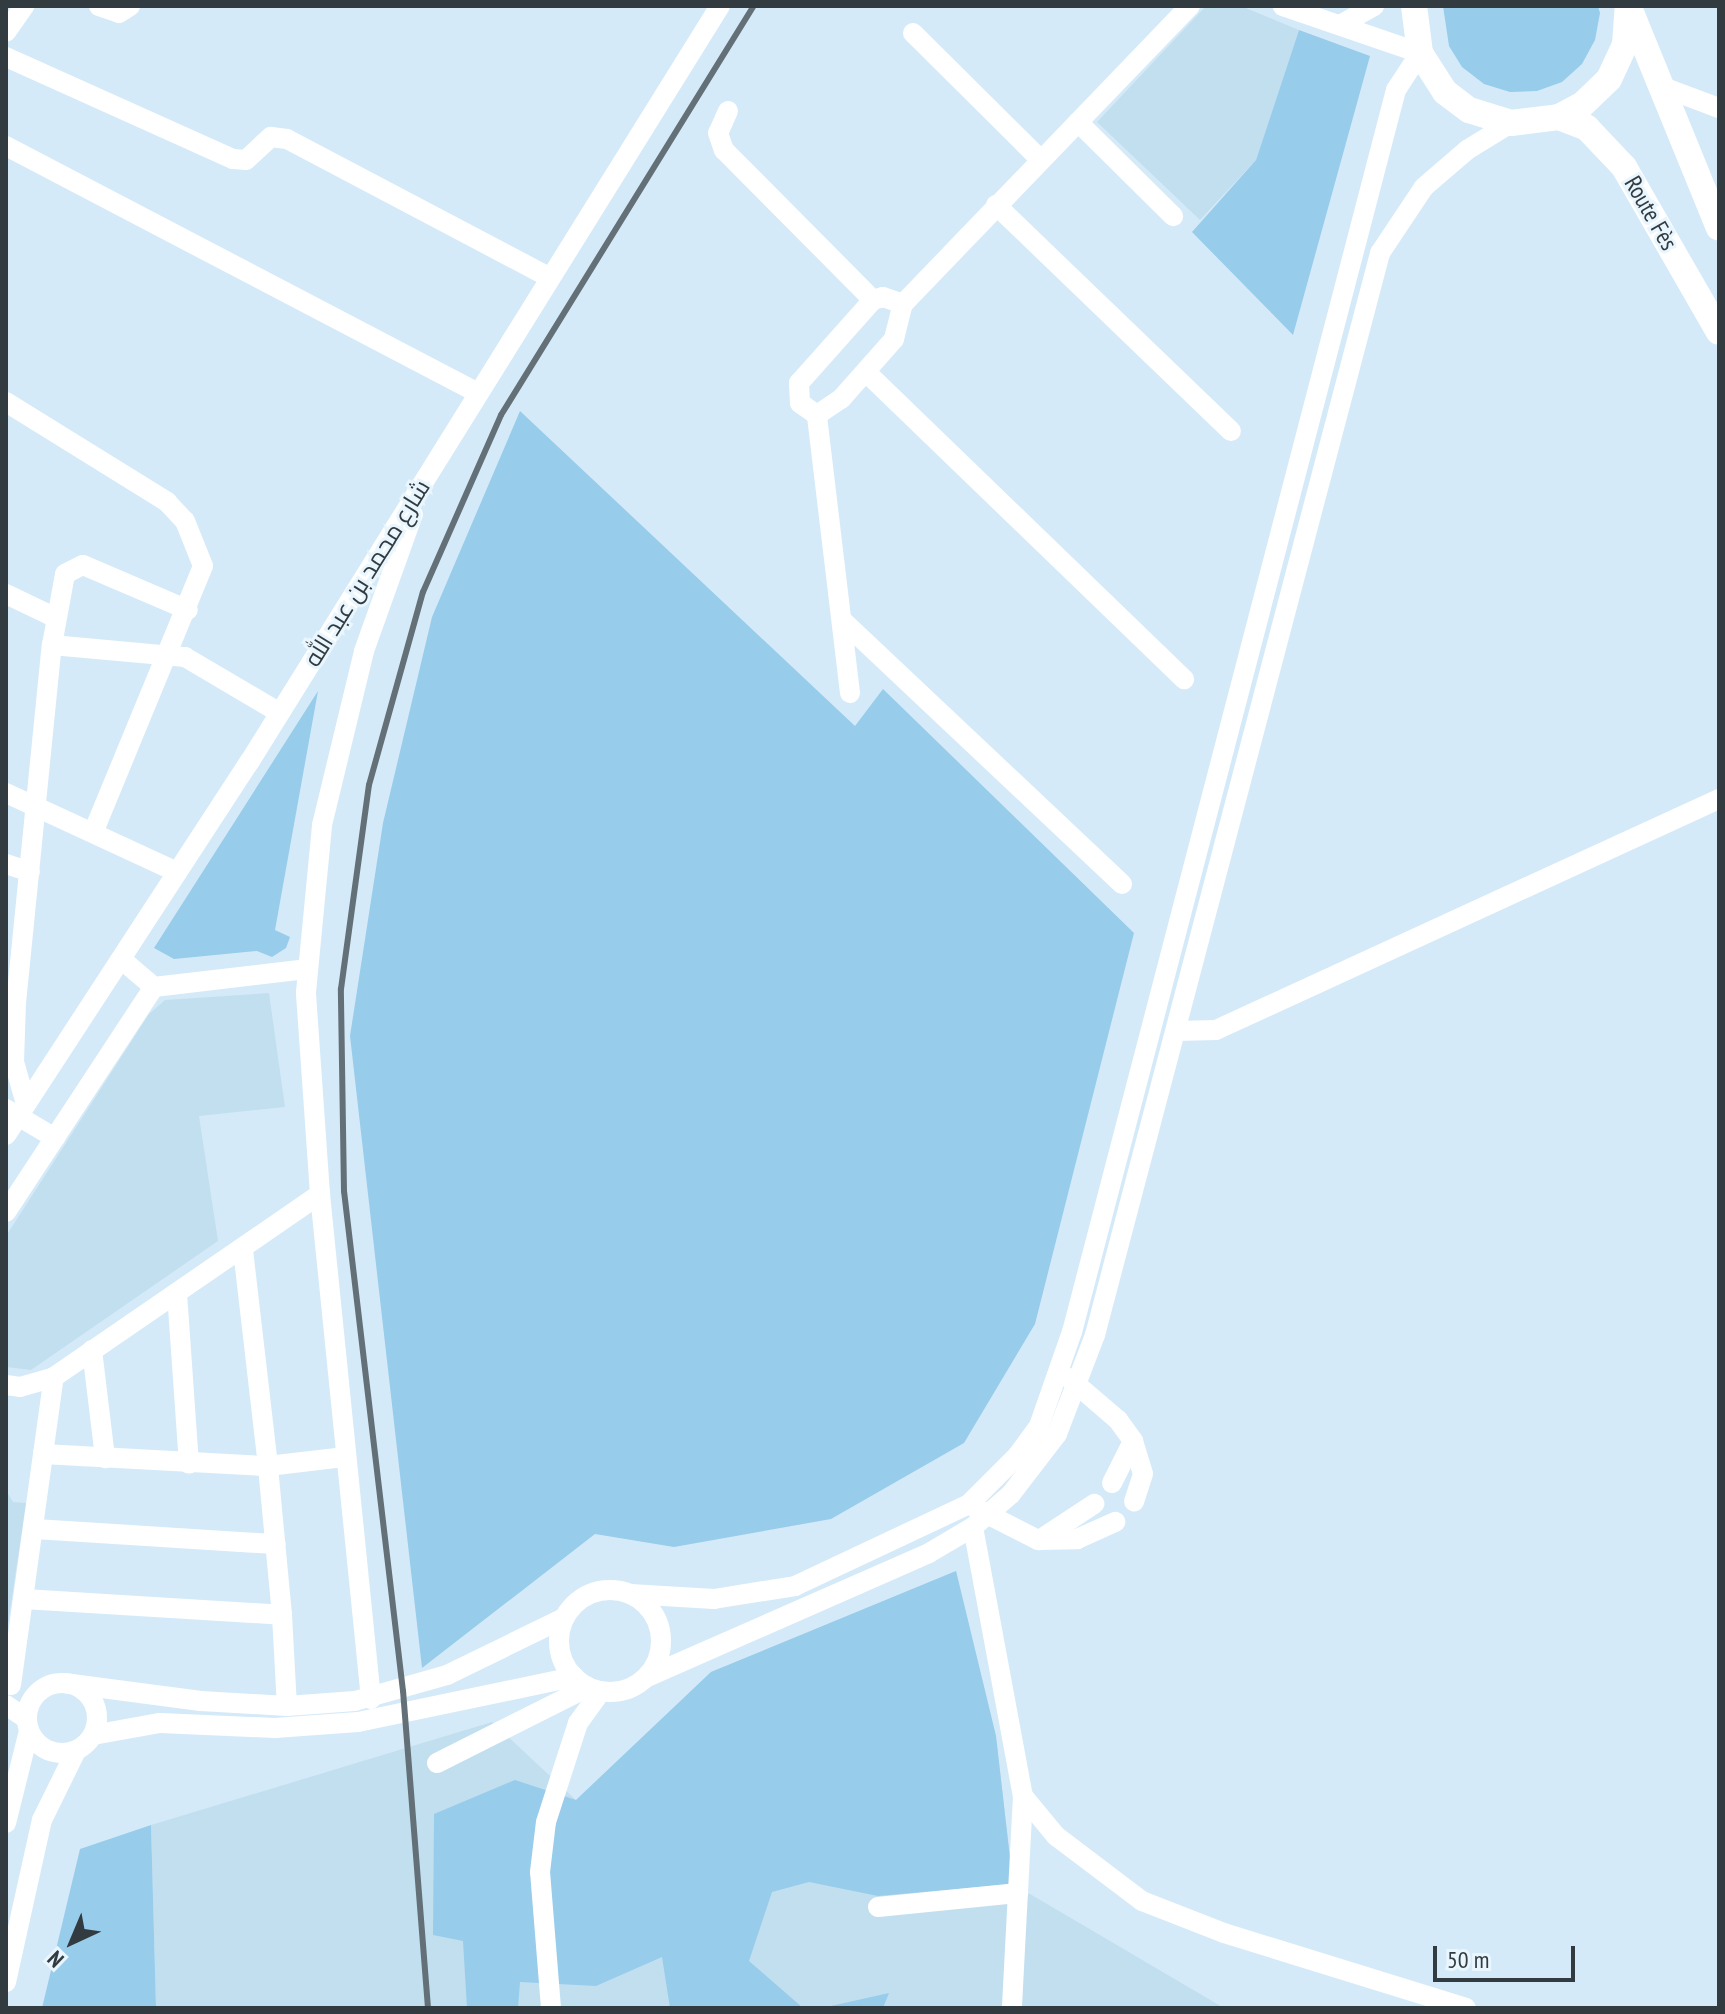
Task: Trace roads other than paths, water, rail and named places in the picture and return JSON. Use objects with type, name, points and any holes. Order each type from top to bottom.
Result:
[{"type":"main road","points":[[1414,6],[1420,53],[1445,92],[1469,110],[1511,123],[1559,117],[1582,105],[1609,79],[1625,45],[1629,7]]},
{"type":"main road","points":[[1629,7],[1719,228]]},
{"type":"main road","name":"Route Fès","points":[[1559,117],[1587,128],[1624,167],[1719,332]]},
{"type":"street","points":[[6,32],[24,6]]},
{"type":"street","points":[[99,6],[119,13],[130,6]]},
{"type":"street","name":"شارع محمد بن عبد الله","points":[[6,1135],[17,1109],[121,959],[280,713],[720,6]]},
{"type":"street","points":[[817,415],[828,411],[867,373],[894,339],[903,304],[1190,6]]},
{"type":"street","points":[[8,1692],[38,1693],[64,1683],[287,1706],[371,1699],[447,1675],[564,1618],[573,1606],[600,1591],[714,1599],[795,1586],[969,1504],[1018,1455],[1039,1426],[1059,1373],[1358,226],[1396,90],[1420,53],[1283,6]]},
{"type":"street","points":[[1340,25],[1374,6]]},
{"type":"street","points":[[913,33],[1040,159]]},
{"type":"street","points":[[6,57],[233,159],[246,160],[271,137],[287,139],[549,277]]},
{"type":"street","points":[[1663,87],[1719,108]]},
{"type":"street","points":[[728,111],[718,133],[724,150],[873,300]]},
{"type":"street","points":[[1078,122],[1173,216]]},
{"type":"street","points":[[93,1735],[160,1723],[275,1728],[358,1722],[588,1685],[634,1687],[647,1677],[929,1553],[979,1522],[1036,1468],[1080,1383],[1176,1031],[1380,253],[1424,187],[1467,150],[1511,123]]},
{"type":"street","points":[[6,146],[478,393]]},
{"type":"street","points":[[996,205],[1231,431]]},
{"type":"street","points":[[850,693],[844,622],[817,415],[800,403],[799,383],[873,300],[883,297],[903,304]]},
{"type":"street","points":[[867,373],[1184,679]]},
{"type":"street","points":[[6,402],[136,478],[185,521],[203,566],[170,655],[94,831]]},
{"type":"street","points":[[371,1699],[320,1194],[308,969],[322,825],[364,651],[426,476]]},
{"type":"street","points":[[55,1138],[17,1109],[11,1002],[30,872],[52,645],[65,574],[83,565],[188,610]]},
{"type":"street","points":[[6,594],[56,618]]},
{"type":"street","points":[[844,622],[1122,884]]},
{"type":"street","points":[[52,645],[170,655],[203,665],[280,713]]},
{"type":"street","points":[[6,793],[94,831],[177,872]]},
{"type":"street","points":[[1176,1031],[1216,1030],[1719,799]]},
{"type":"street","points":[[6,864],[30,872]]},
{"type":"street","points":[[121,959],[154,987],[308,969]]},
{"type":"street","points":[[6,1212],[154,987]]},
{"type":"street","points":[[6,1385],[20,1387],[54,1377],[320,1194]]},
{"type":"street","points":[[243,1249],[276,1544],[287,1706]]},
{"type":"street","points":[[177,1293],[189,1464]]},
{"type":"street","points":[[92,1350],[105,1458]]},
{"type":"street","points":[[1059,1373],[1080,1383],[1133,1441],[1143,1474],[1134,1502]]},
{"type":"street","points":[[54,1377],[35,1529],[8,1692],[46,1750],[76,1751]]},
{"type":"street","points":[[1112,1483],[1133,1441]]},
{"type":"street","points":[[43,1454],[268,1466],[345,1457]]},
{"type":"street","points":[[969,1504],[979,1522],[1023,1796],[1012,2008]]},
{"type":"street","points":[[1038,1540],[1094,1504]]},
{"type":"street","points":[[979,1522],[1038,1540],[1077,1539],[1115,1522]]},
{"type":"street","points":[[35,1529],[276,1544]]},
{"type":"street","points":[[630,1594],[644,1603],[660,1631],[659,1655],[647,1677]]},
{"type":"street","points":[[24,1599],[282,1615]]},
{"type":"street","points":[[564,1618],[560,1649],[588,1685]]},
{"type":"street","points":[[6,1982],[42,1820],[76,1751],[93,1735],[97,1722],[91,1699],[64,1683]]},
{"type":"street","points":[[437,1763],[588,1685]]},
{"type":"street","points":[[551,2008],[540,1872],[546,1822],[588,1685]]},
{"type":"street","points":[[6,1823],[38,1693]]},
{"type":"street","points":[[1023,1796],[1056,1836],[1142,1901],[1224,1933],[1466,2008]]},
{"type":"street","points":[[878,1907],[1018,1893]]},
{"type":"railway","points":[[428,2008],[403,1691],[344,1191],[341,989],[369,785],[423,592],[501,415],[754,6]]}]
